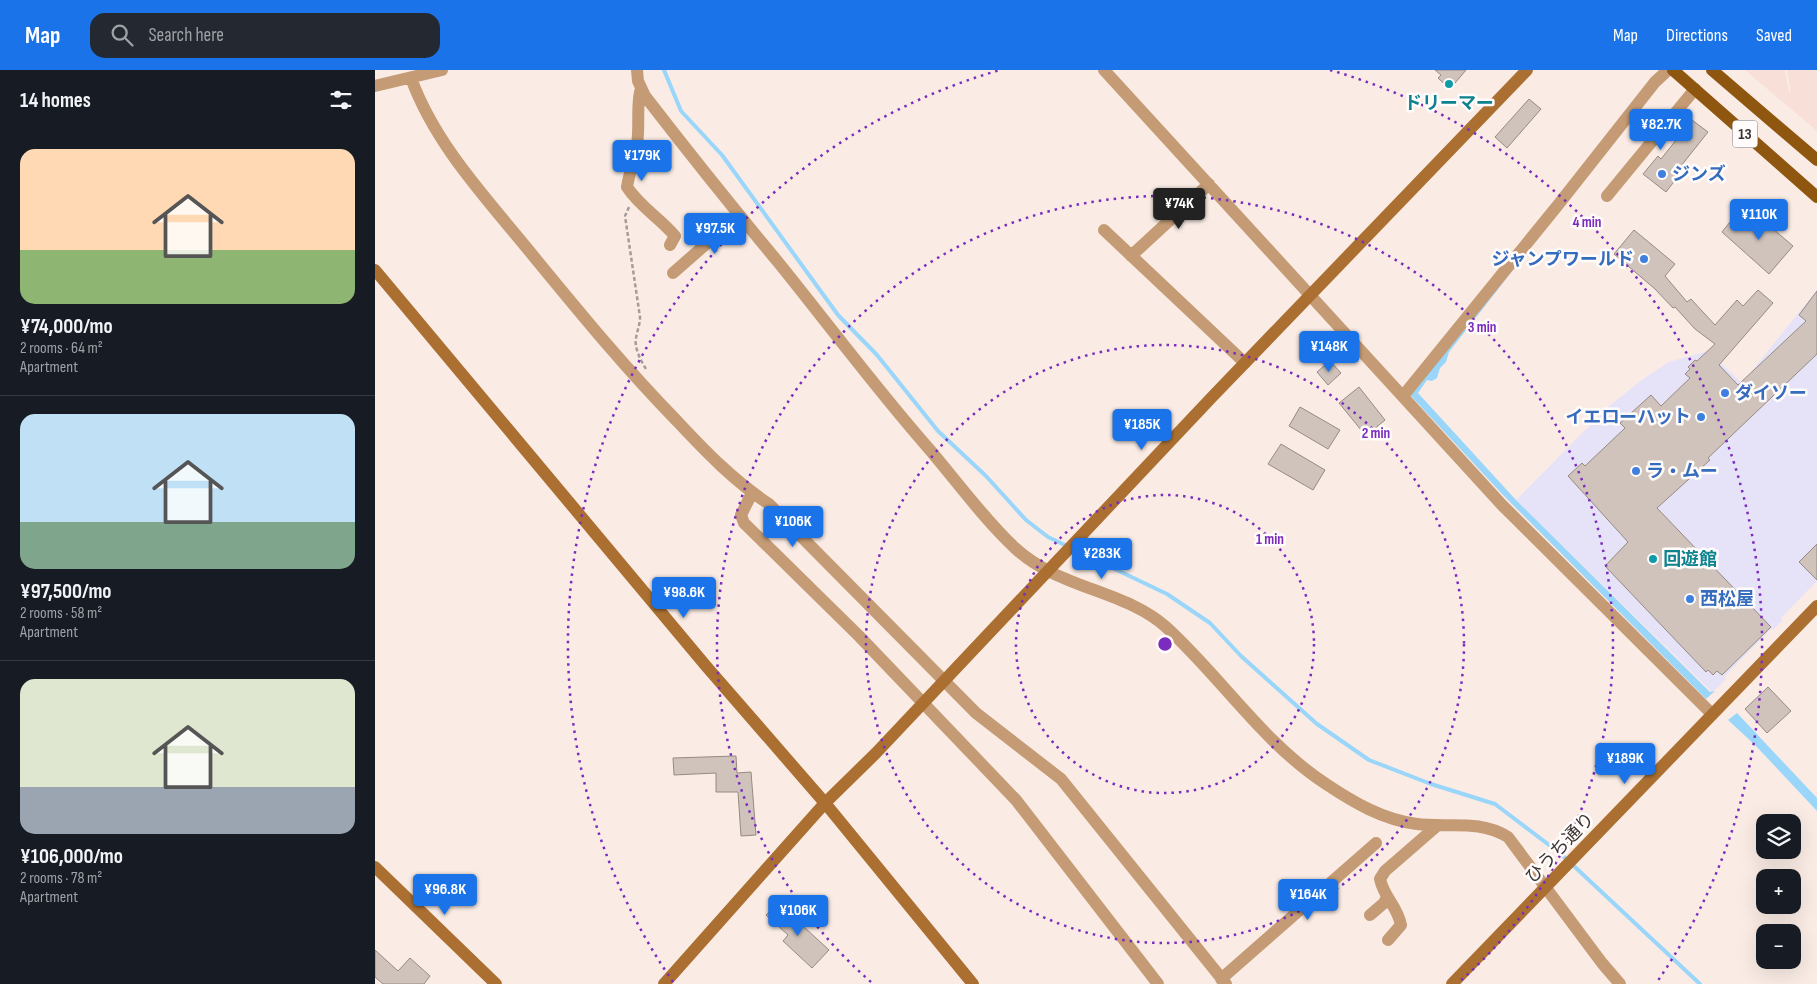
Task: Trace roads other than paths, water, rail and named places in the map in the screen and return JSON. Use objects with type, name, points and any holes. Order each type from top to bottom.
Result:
[{"type":"main road","name":"13","points":[[1673,70],[1817,197]]},
{"type":"main road","name":"13","points":[[1712,70],[1817,160]]},
{"type":"street","points":[[375,86],[442,70]]},
{"type":"street","points":[[637,70],[641,89],[738,216],[776,260],[887,401],[998,530],[1028,560],[1046,572],[1133,607],[1165,626],[1286,753],[1327,784],[1383,815],[1416,824],[1472,824],[1500,832],[1517,846],[1546,888],[1621,984]]},
{"type":"street","points":[[1104,70],[1502,505],[1712,714]]},
{"type":"street","points":[[664,984],[825,803],[923,704],[1245,363],[1527,70]]},
{"type":"street","points":[[1403,396],[1655,82],[1668,70]]},
{"type":"street","points":[[411,78],[419,99],[446,145],[470,178],[634,377],[715,462],[752,493],[769,504],[976,713],[1061,779],[1224,981],[1376,844]]},
{"type":"street","points":[[641,89],[638,96],[640,108],[637,146],[627,187],[633,196],[653,216],[666,225],[675,236],[671,245]]},
{"type":"street","points":[[1607,196],[1695,90]]},
{"type":"street","points":[[1131,256],[1209,184]]},
{"type":"street","points":[[673,273],[738,216]]},
{"type":"street","points":[[1104,230],[1245,363]]},
{"type":"street","points":[[375,270],[706,666],[825,803],[973,984]]},
{"type":"street","points":[[752,493],[741,515],[743,523],[859,636],[1016,800],[1157,984]]},
{"type":"street","name":"ひうち通り","points":[[1452,984],[1817,606]]},
{"type":"street","points":[[1388,940],[1401,925],[1398,912],[1382,889],[1379,878],[1438,825]]},
{"type":"street","points":[[375,867],[495,984]]},
{"type":"street","points":[[1369,915],[1384,903],[1387,897]]},
{"type":"water","points":[[1531,247],[1449,352],[1437,378],[1432,381],[1427,380],[1418,393],[1516,500],[1710,692],[1715,691],[1706,699],[1503,495],[1410,395]]},
{"type":"water","points":[[1737,713],[1817,798],[1817,811],[1755,745],[1728,720]]},
{"type":"waterway","points":[[664,70],[681,111],[722,155],[838,315],[877,355],[938,431],[986,476],[1026,520],[1048,537],[1067,546]]},
{"type":"waterway","points":[[1073,549],[1167,594],[1210,623],[1241,656],[1317,724],[1369,760],[1431,784],[1495,804],[1561,854],[1700,984]]},
{"type":"place","name":"ドリーマー","points":[[1449,84]]},
{"type":"place","name":"ジンズ","points":[[1662,174]]},
{"type":"place","name":"ジャンプワールド","points":[[1644,259]]},
{"type":"place","name":"ダイソー","points":[[1725,393]]},
{"type":"place","name":"イエローハット","points":[[1701,417]]},
{"type":"place","name":"ラ・ムー","points":[[1636,471]]},
{"type":"place","name":"回遊館","points":[[1653,559]]},
{"type":"place","name":"西松屋","points":[[1690,599]]}]
